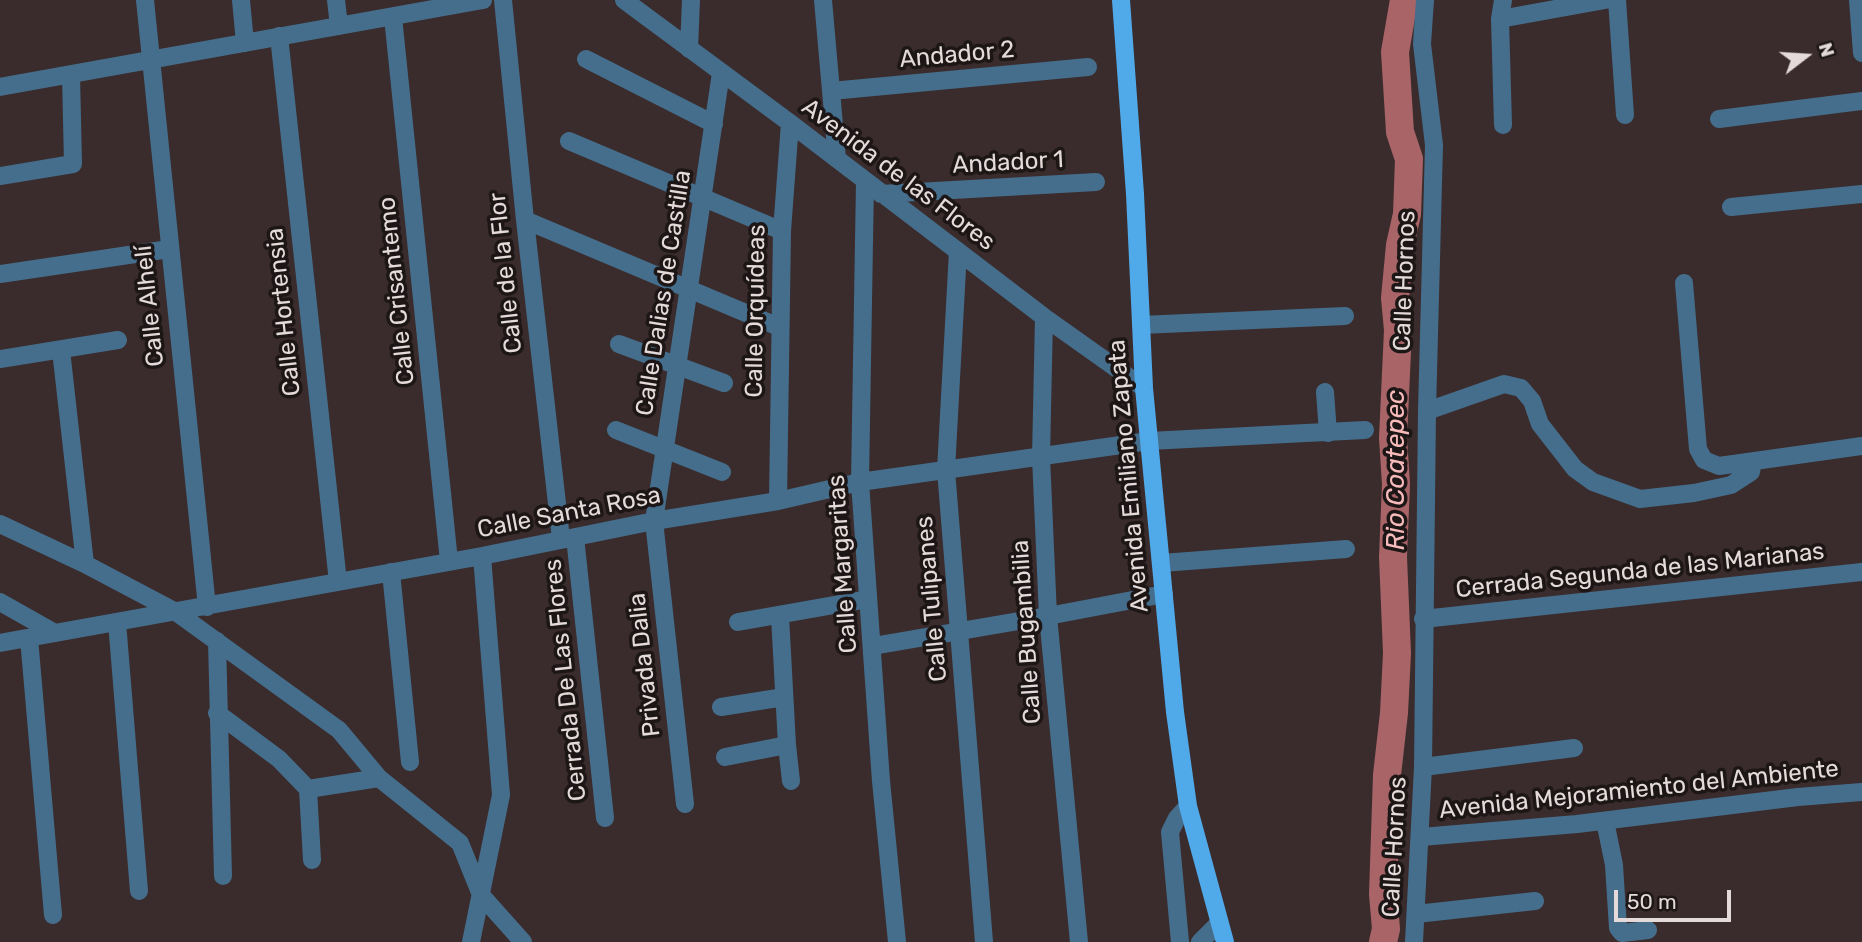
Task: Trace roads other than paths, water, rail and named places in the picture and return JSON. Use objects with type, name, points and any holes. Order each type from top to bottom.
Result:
[{"type":"main road","name":"Avenida Emiliano Zapata","points":[[1121,0],[1135,194],[1144,388],[1164,594],[1188,806],[1225,942]]},
{"type":"street","name":"Calle Alhelí","points":[[145,0],[207,607]]},
{"type":"street","points":[[241,0],[245,43]]},
{"type":"street","points":[[336,0],[339,26]]},
{"type":"street","points":[[0,87],[482,0]]},
{"type":"street","name":"Calle de la Flor","points":[[503,0],[525,220],[568,538]]},
{"type":"street","name":"Avenida de las Flores","points":[[624,0],[1044,317],[1144,388]]},
{"type":"street","points":[[689,49],[691,0]]},
{"type":"street","points":[[823,0],[836,159]]},
{"type":"street","name":"Calle Hornos","points":[[1414,942],[1423,767],[1423,619],[1434,145],[1422,44],[1425,0]]},
{"type":"street","points":[[1503,0],[1500,19],[1503,125]]},
{"type":"street","points":[[1500,19],[1605,0]]},
{"type":"street","points":[[1617,0],[1625,115]]},
{"type":"street","points":[[1858,0],[1862,53]]},
{"type":"street","name":"Calle Crisantemo","points":[[393,17],[449,561]]},
{"type":"street","name":"Calle Hortensia","points":[[279,36],[338,582]]},
{"type":"street","points":[[586,59],[714,124]]},
{"type":"street","name":"Andador 2","points":[[831,91],[1088,68]]},
{"type":"street","name":"Calle Dalias de Castilla","points":[[654,521],[721,73]]},
{"type":"street","points":[[0,176],[73,164],[71,75]]},
{"type":"street","points":[[1719,119],[1862,101]]},
{"type":"street","name":"Calle Orquídeas","points":[[778,500],[782,231],[790,123]]},
{"type":"street","points":[[569,141],[782,231]]},
{"type":"street","name":"Calle Margaritas","points":[[865,181],[860,482],[881,781],[897,942]]},
{"type":"street","name":"Andador 1","points":[[881,194],[1096,183]]},
{"type":"street","points":[[1731,207],[1862,194]]},
{"type":"street","points":[[525,220],[779,327]]},
{"type":"street","points":[[0,274],[169,249]]},
{"type":"street","name":"Calle Tulipanes","points":[[958,251],[946,470],[984,942]]},
{"type":"street","points":[[1684,283],[1699,449],[1704,460],[1719,466],[1862,446]]},
{"type":"street","points":[[1141,325],[1345,316]]},
{"type":"street","name":"Calle Bugambilia","points":[[1044,317],[1041,457],[1048,617],[1079,942]]},
{"type":"street","points":[[0,359],[118,340]]},
{"type":"street","points":[[619,344],[724,383]]},
{"type":"street","points":[[61,350],[85,564]]},
{"type":"street","points":[[1427,411],[1504,384],[1521,388],[1532,401],[1540,424],[1575,469],[1592,482],[1640,499],[1694,494],[1731,485],[1751,472],[1753,461]]},
{"type":"street","points":[[1325,392],[1328,433]]},
{"type":"street","points":[[616,430],[722,472]]},
{"type":"street","name":"Calle Santa Rosa","points":[[0,643],[482,556],[860,482],[1149,441],[1365,430]]},
{"type":"street","name":"Privada Dalia","points":[[654,521],[685,804]]},
{"type":"street","points":[[0,524],[85,564],[176,612],[340,730],[379,778],[460,843],[481,895],[523,942]]},
{"type":"street","name":"Cerrada De Las Flores","points":[[568,538],[605,818]]},
{"type":"street","points":[[1162,563],[1346,550]]},
{"type":"street","points":[[471,942],[501,795],[482,556]]},
{"type":"street","points":[[391,572],[410,762]]},
{"type":"street","name":"Cerrada Segunda de las Marianas","points":[[1423,619],[1862,572]]},
{"type":"street","points":[[873,646],[1048,617],[1164,594]]},
{"type":"street","points":[[738,622],[868,600]]},
{"type":"street","points":[[0,602],[55,633]]},
{"type":"street","points":[[780,616],[791,781]]},
{"type":"street","points":[[117,622],[139,891]]},
{"type":"street","points":[[29,638],[53,915]]},
{"type":"street","points":[[217,641],[223,876]]},
{"type":"street","points":[[721,707],[784,697]]},
{"type":"street","points":[[217,713],[279,759],[308,789],[312,860]]},
{"type":"street","points":[[725,757],[787,745]]},
{"type":"street","points":[[1423,767],[1573,748]]},
{"type":"street","points":[[308,789],[379,778]]},
{"type":"street","name":"Avenida Mejoramiento del Ambiente","points":[[1420,837],[1605,821],[1798,797],[1862,792]]},
{"type":"street","points":[[1180,942],[1170,832],[1177,818],[1188,806]]},
{"type":"street","points":[[1605,821],[1614,865],[1618,928],[1622,933],[1648,930]]},
{"type":"street","points":[[460,843],[494,838]]},
{"type":"street","points":[[1416,914],[1535,901]]},
{"type":"street","points":[[1200,942],[1219,923]]},
{"type":"waterway","name":"Rio Coatepec","points":[[1383,942],[1386,929],[1383,894],[1387,775],[1397,653],[1393,557],[1396,484],[1393,438],[1398,330],[1395,298],[1400,245],[1407,214],[1409,159],[1400,132],[1395,52],[1404,0]]}]
